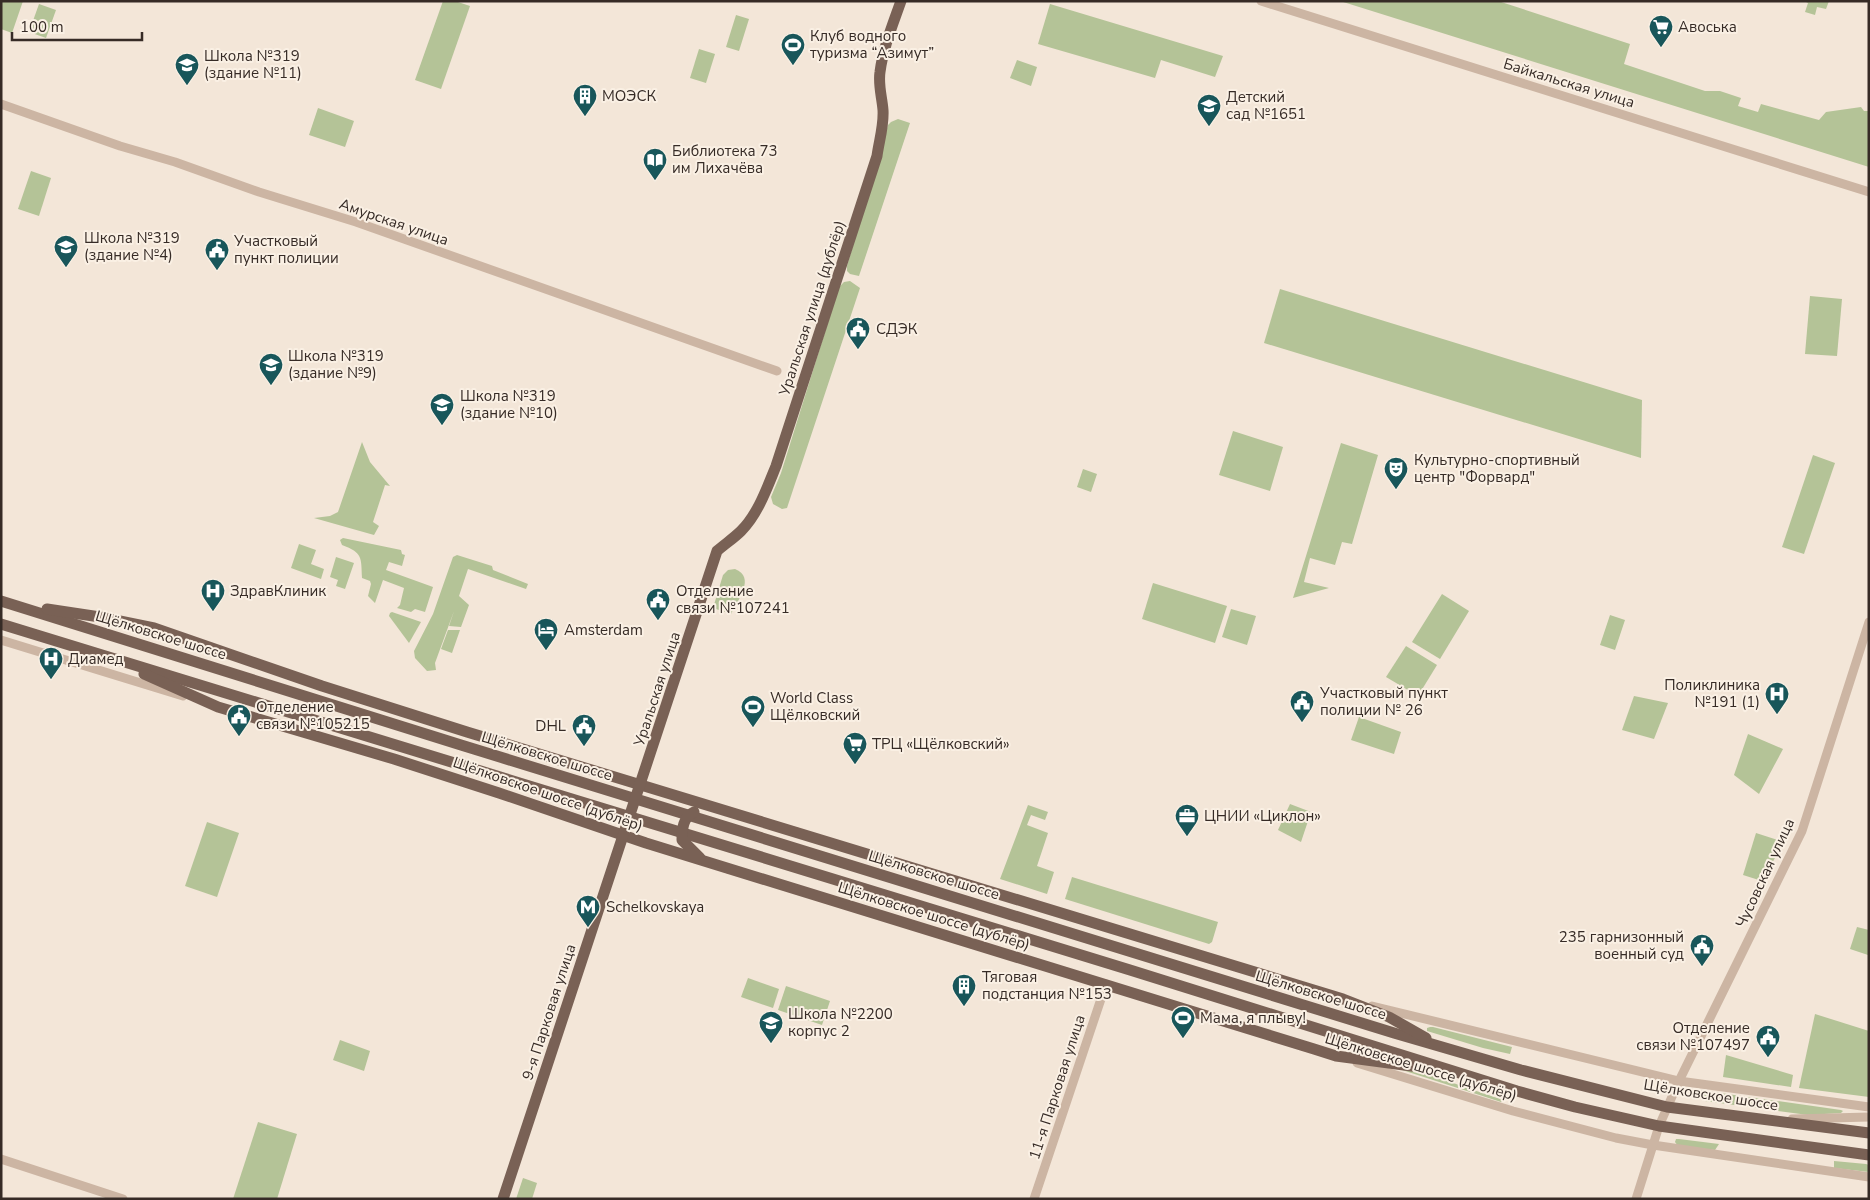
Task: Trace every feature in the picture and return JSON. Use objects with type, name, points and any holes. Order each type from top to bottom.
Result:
[{"type":"main road","name":"Уральская улица (дублёр)","points":[[717,551],[742,530],[753,515],[779,457],[876,156],[883,111],[880,91],[882,56],[901,1]]},
{"type":"main road","name":"Уральская улица","points":[[624,836],[717,551]]},
{"type":"main road","name":"Щёлковское шоссе","points":[[1,601],[461,745],[1462,1053],[1557,1080],[1667,1107],[1869,1134]]},
{"type":"main road","points":[[14,605],[100,617],[154,628],[403,712],[1343,999],[1389,1017],[1426,1037],[1462,1053]]},
{"type":"main road","points":[[1,624],[1130,970],[1460,1074],[1576,1107],[1659,1126],[1869,1155]]},
{"type":"main road","points":[[96,653],[218,707]]},
{"type":"main road","name":"Щёлковское шоссе (дублёр)","points":[[218,707],[499,793],[624,836],[1336,1056]]},
{"type":"main road","points":[[702,860],[682,840],[682,829],[690,813],[701,809],[716,808]]},
{"type":"main road","name":"9-я Парковая улица","points":[[503,1199],[624,836]]},
{"type":"main road","points":[[1336,1056],[1460,1074]]},
{"type":"street","name":"Байкальская улица","points":[[1261,1],[1869,192]]},
{"type":"street","name":"Амурская улица","points":[[1,104],[120,146],[175,162],[260,192],[373,228],[777,371]]},
{"type":"street","name":"Чусовская улица","points":[[1636,1199],[1659,1126],[1667,1107],[1799,839],[1869,622]]},
{"type":"street","name":"Щёлковское шоссе (дублёр)","points":[[1,640],[218,707]]},
{"type":"street","name":"11-я Парковая улица","points":[[1034,1199],[1106,984]]},
{"type":"street","points":[[1343,999],[1679,1081],[1869,1107]]},
{"type":"street","name":"Щёлковское шоссе (дублёр)","points":[[1336,1056],[1513,1111],[1616,1138],[1869,1177]]},
{"type":"street","points":[[1771,1120],[1869,1118]]},
{"type":"street","points":[[1840,1151],[1869,1161]]},
{"type":"street","points":[[1,1159],[124,1199]]},
{"type":"green space","points":[[2,1],[23,1],[12,33],[1,29]]},
{"type":"green space","points":[[443,1],[455,1],[470,6],[441,89],[415,80]]},
{"type":"green space","points":[[1340,1],[1498,1],[1630,44],[1624,64],[1705,91],[1720,91],[1741,98],[1738,106],[1758,112],[1761,104],[1819,120],[1826,112],[1861,107],[1864,111],[1869,111],[1869,167]]},
{"type":"green space","points":[[1804,1],[1829,1],[1826,9],[1817,7],[1815,15],[1805,12],[1808,3]]},
{"type":"green space","points":[[39,4],[56,10],[46,38],[29,32]]},
{"type":"green space","points":[[1050,4],[1223,56],[1215,77],[1161,60],[1155,78],[1038,44]]},
{"type":"green space","points":[[736,15],[749,19],[739,51],[726,47]]},
{"type":"green space","points":[[699,49],[715,54],[706,83],[690,78]]},
{"type":"green space","points":[[1017,60],[1037,67],[1031,86],[1010,78]]},
{"type":"green space","points":[[318,108],[354,121],[345,147],[309,135]]},
{"type":"green space","points":[[898,119],[910,123],[859,276],[850,274],[847,271],[847,266],[888,125]]},
{"type":"green space","points":[[31,171],[51,178],[39,216],[18,209]]},
{"type":"green space","points":[[850,281],[860,288],[787,508],[782,509],[773,504],[771,497],[781,473],[839,287],[844,282]]},
{"type":"green space","points":[[1280,289],[1642,400],[1641,458],[1264,343]]},
{"type":"green space","points":[[1810,296],[1842,299],[1837,356],[1805,354]]},
{"type":"green space","points":[[1233,431],[1283,447],[1270,491],[1219,475]]},
{"type":"green space","points":[[362,442],[370,462],[390,486],[385,485],[373,522],[379,526],[374,535],[314,518],[330,516],[338,512]]},
{"type":"green space","points":[[1341,443],[1378,455],[1352,544],[1342,542],[1335,565],[1310,558],[1304,582],[1329,588],[1293,598]]},
{"type":"green space","points":[[1813,455],[1835,463],[1804,554],[1782,547]]},
{"type":"green space","points":[[1083,469],[1097,474],[1091,492],[1077,487]]},
{"type":"green space","points":[[343,538],[401,550],[402,554],[405,555],[402,566],[389,562],[386,570],[433,587],[425,612],[415,609],[411,612],[397,608],[400,605],[404,588],[383,580],[375,603],[368,596],[370,581],[362,578],[361,560],[357,553],[342,545],[340,540]]},
{"type":"green space","points":[[299,544],[316,550],[311,564],[324,569],[321,579],[291,568]]},
{"type":"green space","points":[[457,555],[492,566],[493,570],[528,584],[526,589],[468,569],[459,596],[469,605],[461,627],[449,626],[454,611],[435,663],[436,670],[427,671],[415,658],[414,651],[433,614],[453,557]]},
{"type":"green space","points":[[336,557],[354,563],[345,589],[336,586],[338,580],[330,577]]},
{"type":"green space","points":[[735,569],[744,577],[745,583],[741,596],[731,614],[713,608],[723,575],[728,570]]},
{"type":"green space","points":[[1153,583],[1227,606],[1215,643],[1142,619]]},
{"type":"green space","points":[[1442,594],[1469,611],[1440,659],[1412,642]]},
{"type":"green space","points":[[1231,609],[1256,616],[1247,645],[1222,637]]},
{"type":"green space","points":[[392,612],[421,622],[409,643],[389,616]]},
{"type":"green space","points":[[1610,615],[1625,620],[1615,650],[1600,645]]},
{"type":"green space","points":[[448,630],[460,630],[452,653],[441,649]]},
{"type":"green space","points":[[1406,646],[1437,665],[1418,696],[1386,677]]},
{"type":"green space","points":[[1634,696],[1668,703],[1654,739],[1622,730]]},
{"type":"green space","points":[[1359,717],[1401,732],[1394,754],[1351,740]]},
{"type":"green space","points":[[1748,734],[1783,749],[1759,794],[1734,775]]},
{"type":"green space","points":[[1290,804],[1311,812],[1301,842],[1278,830]]},
{"type":"green space","points":[[1028,805],[1048,812],[1045,820],[1031,815],[1027,825],[1048,833],[1037,866],[1054,872],[1047,894],[1000,879]]},
{"type":"green space","points":[[207,822],[239,833],[217,897],[185,886]]},
{"type":"green space","points":[[1756,833],[1784,842],[1762,881],[1743,875]]},
{"type":"green space","points":[[1072,877],[1218,922],[1212,942],[1209,944],[1065,899]]},
{"type":"green space","points":[[1857,927],[1869,930],[1868,955],[1850,949]]},
{"type":"green space","points":[[748,978],[779,989],[773,1008],[741,997]]},
{"type":"green space","points":[[786,986],[830,1001],[822,1025],[778,1010]]},
{"type":"green space","points":[[1815,1014],[1869,1031],[1869,1097],[1799,1088]]},
{"type":"green space","points":[[1430,1027],[1512,1047],[1510,1054],[1427,1031],[1427,1028]]},
{"type":"green space","points":[[340,1040],[370,1051],[364,1071],[333,1060]]},
{"type":"green space","points":[[1726,1055],[1793,1075],[1791,1087],[1723,1077]]},
{"type":"green space","points":[[1396,1068],[1412,1069],[1503,1100],[1501,1102]]},
{"type":"green space","points":[[1689,1090],[1843,1111],[1841,1113],[1808,1115],[1705,1101],[1690,1093]]},
{"type":"green space","points":[[258,1122],[297,1134],[277,1199],[233,1199]]},
{"type":"green space","points":[[1676,1139],[1719,1144],[1715,1150],[1678,1146],[1675,1142]]},
{"type":"green space","points":[[1834,1161],[1866,1164],[1869,1165],[1869,1172],[1834,1168]]},
{"type":"green space","points":[[523,1178],[537,1183],[532,1199],[516,1199]]},
{"type":"place","name":"Авоська","points":[[1661,48]]},
{"type":"place","name":"Клуб водного туризма “Азимут”","points":[[793,66]]},
{"type":"place","name":"Школа №319 (здание №11)","points":[[187,86]]},
{"type":"place","name":"МОЭСК","points":[[585,117]]},
{"type":"place","name":"Детский сад №1651","points":[[1209,127]]},
{"type":"place","name":"Библиотека 73 им Лихачёва","points":[[655,181]]},
{"type":"place","name":"Школа №319 (здание №4)","points":[[66,268]]},
{"type":"place","name":"Участковый пункт полиции","points":[[217,271]]},
{"type":"place","name":"СДЭК","points":[[858,350]]},
{"type":"place","name":"Школа №319 (здание №9)","points":[[271,386]]},
{"type":"place","name":"Школа №319 (здание №10)","points":[[442,426]]},
{"type":"place","name":"Культурно-спортивный центр \"Форвард\"","points":[[1396,490]]},
{"type":"place","name":"ЗдравКлиник","points":[[213,612]]},
{"type":"place","name":"Отделение связи №107241","points":[[658,621]]},
{"type":"place","name":"Amsterdam","points":[[546,651]]},
{"type":"place","name":"Диамед","points":[[51,680]]},
{"type":"place","name":"Поликлиника №191 (1)","points":[[1777,715]]},
{"type":"place","name":"Участковый пункт полиции № 26","points":[[1302,723]]},
{"type":"place","name":"World Class Щёлковский","points":[[753,728]]},
{"type":"place","name":"Отделение связи №105215","points":[[239,737]]},
{"type":"place","name":"DHL","points":[[584,747]]},
{"type":"place","name":"ТРЦ «Щёлковский»","points":[[855,765]]},
{"type":"place","name":"ЦНИИ «Циклон»","points":[[1187,837]]},
{"type":"place","name":"Schelkovskaya","points":[[588,928]]},
{"type":"place","name":"235 гарнизонный военный суд","points":[[1702,967]]},
{"type":"place","name":"Тяговая подстанция №153","points":[[964,1007]]},
{"type":"place","name":"Мама, я плыву!","points":[[1183,1039]]},
{"type":"place","name":"Школа №2200 корпус 2","points":[[771,1044]]},
{"type":"place","name":"Отделение связи №107497","points":[[1768,1058]]}]
